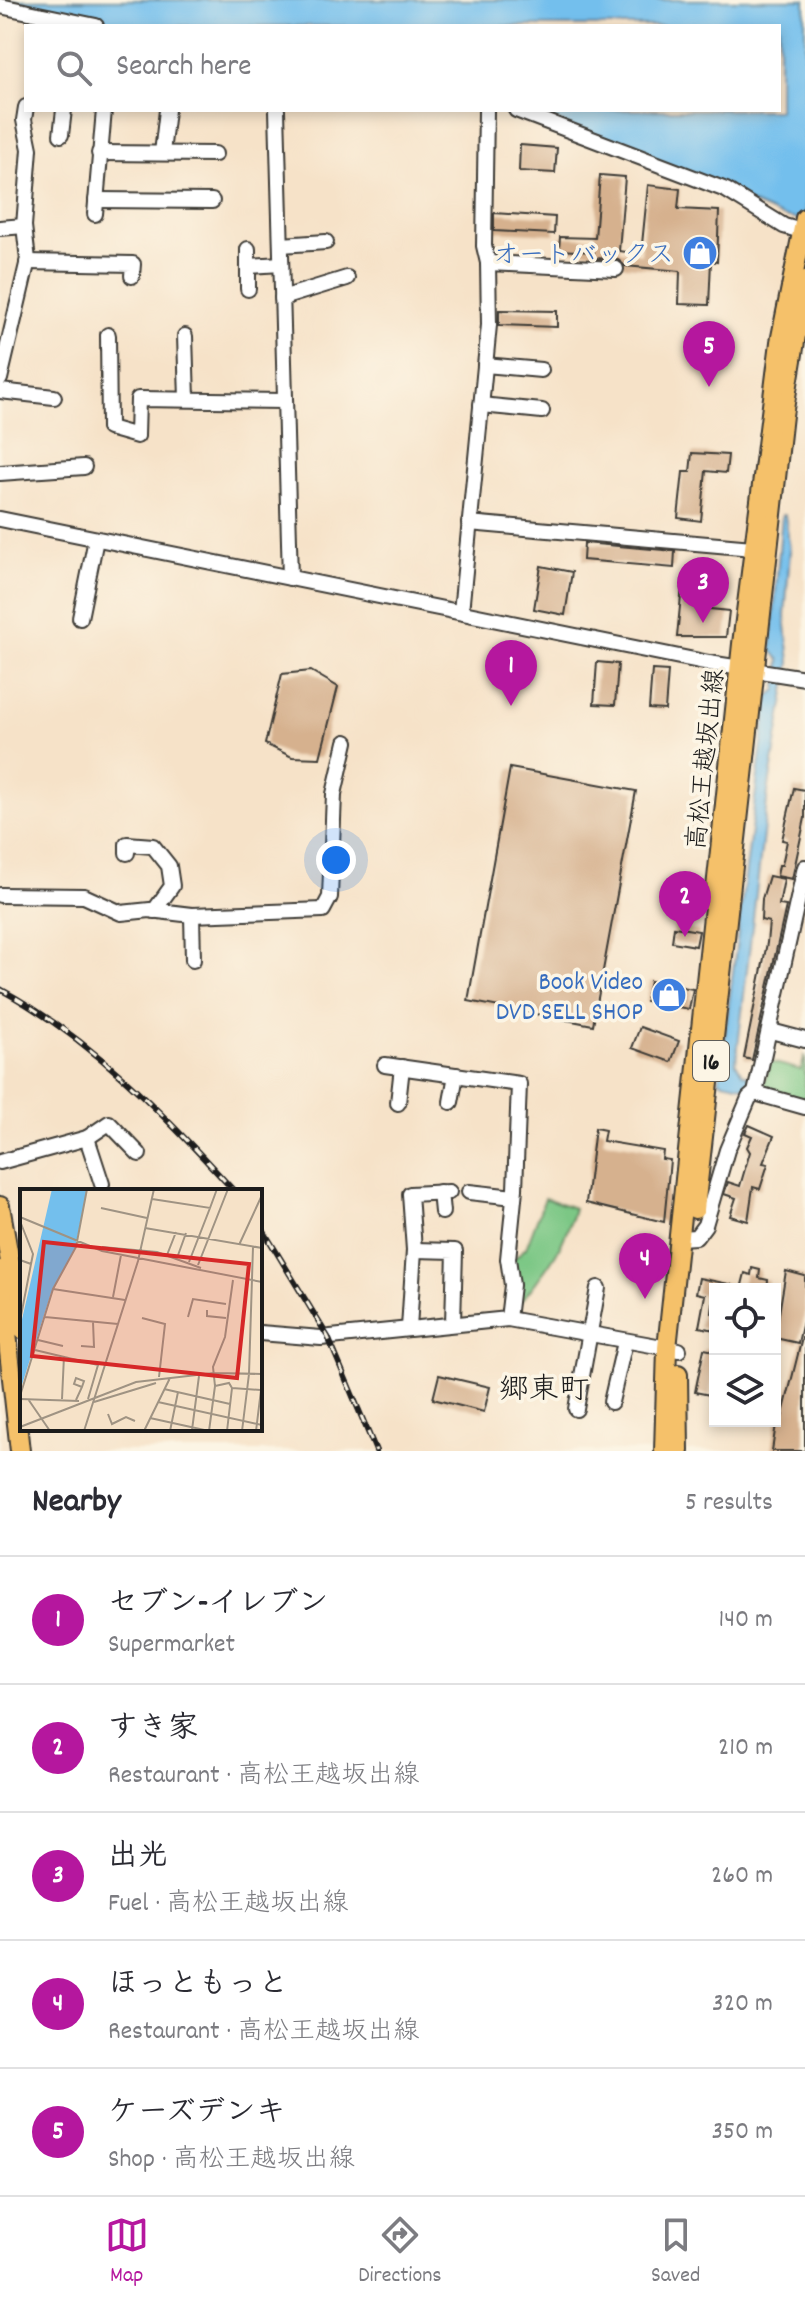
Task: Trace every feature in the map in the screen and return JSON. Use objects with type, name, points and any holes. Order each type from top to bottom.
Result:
[{"type":"main road","name":"高松王越坂出線","points":[[793,344],[804,227]]},
{"type":"main road","name":"高松王越坂出線","points":[[664,1451],[761,549],[805,280]]},
{"type":"main road","points":[[0,1206],[20,1451]]},
{"type":"main road","points":[[8,1282],[20,1322]]},
{"type":"main road","name":"高松王越坂出線","points":[[673,1349],[679,1451]]},
{"type":"main road","points":[[30,1431],[32,1451]]},
{"type":"street","points":[[0,6],[40,21],[78,24]]},
{"type":"street","points":[[0,379],[27,262],[24,226],[30,149],[25,112]]},
{"type":"street","points":[[61,135],[64,112]]},
{"type":"street","points":[[104,112],[95,207],[212,201]]},
{"type":"street","points":[[162,153],[167,112]]},
{"type":"street","points":[[277,112],[290,578]]},
{"type":"street","points":[[461,612],[485,365],[488,263],[484,246],[486,112]]},
{"type":"street","points":[[521,112],[726,190],[784,226],[804,227]]},
{"type":"street","points":[[99,153],[215,154]]},
{"type":"street","points":[[0,228],[24,226]]},
{"type":"street","points":[[281,245],[326,242]]},
{"type":"street","points":[[248,249],[248,289]]},
{"type":"street","points":[[27,262],[133,264],[132,276]]},
{"type":"street","points":[[488,263],[616,269]]},
{"type":"street","points":[[249,266],[281,264]]},
{"type":"street","points":[[282,298],[347,278]]},
{"type":"street","points":[[108,335],[109,428],[137,436],[138,399],[285,401]]},
{"type":"street","points":[[185,336],[187,399]]},
{"type":"street","points":[[485,365],[541,370]]},
{"type":"street","points":[[0,391],[54,397]]},
{"type":"street","points":[[481,405],[542,411]]},
{"type":"street","points":[[0,473],[84,467]]},
{"type":"street","points":[[0,519],[747,670],[791,676]]},
{"type":"street","points":[[469,523],[761,549]]},
{"type":"street","points":[[80,618],[96,539]]},
{"type":"street","points":[[0,895],[84,896],[121,913],[154,911],[192,915],[323,910],[330,897],[334,794],[346,742]]},
{"type":"street","points":[[127,853],[127,844],[153,846],[169,866],[172,886],[154,911]]},
{"type":"street","points":[[685,1238],[705,1225],[727,1150],[749,1098],[755,1093],[798,944],[805,869]]},
{"type":"street","points":[[192,915],[193,960]]},
{"type":"street","points":[[771,1031],[805,1040]]},
{"type":"street","points":[[385,1065],[519,1084],[508,1259],[512,1285],[508,1319]]},
{"type":"street","points":[[398,1103],[402,1067]]},
{"type":"street","points":[[451,1102],[456,1075]]},
{"type":"street","points":[[755,1093],[805,1107]]},
{"type":"street","points":[[0,1162],[87,1138],[109,1123],[139,1154]]},
{"type":"street","points":[[87,1138],[102,1184]]},
{"type":"street","points":[[409,1328],[414,1250],[410,1194],[444,1192],[442,1212]]},
{"type":"street","points":[[469,1192],[514,1197]]},
{"type":"street","points":[[414,1250],[455,1251],[453,1323]]},
{"type":"street","points":[[576,1409],[598,1288]]},
{"type":"street","points":[[262,1333],[321,1338],[508,1319],[673,1349]]},
{"type":"street","points":[[611,1402],[625,1342]]},
{"type":"green space","points":[[805,1055],[805,1102],[762,1090],[771,1062],[801,1070]]},
{"type":"green space","points":[[545,1198],[574,1208],[564,1239],[542,1275],[514,1311],[511,1261],[526,1248]]},
{"type":"water","points":[[11,0],[805,0],[805,221],[781,216],[536,112],[781,112],[781,24],[116,24]]},
{"type":"water","points":[[782,515],[785,515],[790,551],[785,616],[790,662],[768,792],[736,1063],[742,1073],[750,1077],[747,1087],[719,1081],[768,697],[777,690],[780,660],[771,650]]},
{"type":"building","points":[[520,145],[557,148],[555,173],[519,171]]},
{"type":"building","points":[[600,175],[625,177],[619,251],[641,254],[648,185],[680,189],[678,209],[719,211],[717,262],[711,261],[709,305],[679,304],[680,271],[625,266],[617,259],[593,258],[594,252],[559,250],[560,237],[595,238]]},
{"type":"building","points":[[494,213],[555,217],[554,234],[494,231]]},
{"type":"building","points":[[499,310],[557,311],[557,327],[499,325]]},
{"type":"building","points":[[692,453],[728,455],[726,473],[706,471],[701,521],[678,518],[683,472],[690,472]]},
{"type":"building","points":[[584,543],[675,551],[674,568],[583,560]]},
{"type":"building","points":[[541,566],[572,572],[565,615],[534,609]]},
{"type":"building","points":[[682,586],[703,587],[701,608],[729,611],[726,637],[677,637]]},
{"type":"building","points":[[597,662],[618,664],[615,705],[594,704]]},
{"type":"building","points":[[652,670],[668,671],[665,710],[649,709]]},
{"type":"building","points":[[311,671],[338,687],[320,758],[292,757],[265,744],[282,674]]},
{"type":"building","points":[[510,768],[636,791],[593,1025],[468,1001]]},
{"type":"building","points":[[794,788],[805,790],[805,818],[792,879],[777,876],[787,841],[782,840]]},
{"type":"building","points":[[769,876],[784,879],[779,905],[786,906],[752,1060],[744,1058],[767,943],[769,922],[761,920],[762,899]]},
{"type":"building","points":[[674,927],[699,931],[696,946],[672,942]]},
{"type":"building","name":"Book Video DVD SELL SHOP","points":[[650,981],[693,989],[689,1009],[646,1001]]},
{"type":"building","points":[[640,1027],[679,1041],[671,1062],[632,1048]]},
{"type":"building","points":[[749,1125],[774,1136],[763,1163],[768,1164],[760,1189],[753,1187],[748,1221],[730,1216],[736,1198],[724,1194],[728,1182],[740,1186],[750,1152],[747,1147],[752,1136],[745,1133]]},
{"type":"building","points":[[595,1128],[605,1130],[603,1141],[663,1151],[662,1159],[670,1160],[664,1222],[586,1203]]},
{"type":"building","points":[[752,1268],[760,1270],[759,1278],[768,1280],[768,1283],[742,1283],[745,1273],[751,1275]]},
{"type":"building","points":[[786,1271],[805,1276],[805,1313],[798,1343],[781,1339],[781,1301]]},
{"type":"building","points":[[699,1278],[724,1283],[709,1283],[709,1329],[699,1327],[705,1295],[696,1293]]},
{"type":"building","points":[[802,1338],[805,1338],[805,1451],[772,1451],[776,1427],[781,1427]]},
{"type":"building","points":[[704,1349],[709,1350],[709,1395],[695,1392]]},
{"type":"building","points":[[439,1375],[490,1387],[484,1412],[433,1399]]},
{"type":"railway","points":[[0,989],[66,1031],[126,1080],[232,1189]]},
{"type":"railway","points":[[262,1228],[328,1337],[376,1451]]},
{"type":"place","name":"オートバックス","points":[[700,253]]},
{"type":"place","name":"ケーズデンキ","points":[[709,387]]},
{"type":"place","name":"出光","points":[[703,623]]},
{"type":"place","name":"セブン-イレブン","points":[[511,706]]},
{"type":"place","name":"すき家","points":[[685,937]]},
{"type":"place","name":"Book Video DVD SELL SHOP","points":[[669,995]]},
{"type":"place","name":"ほっともっと","points":[[645,1299]]},
{"type":"district","name":"郷東町","points":[[544,1388]]}]
